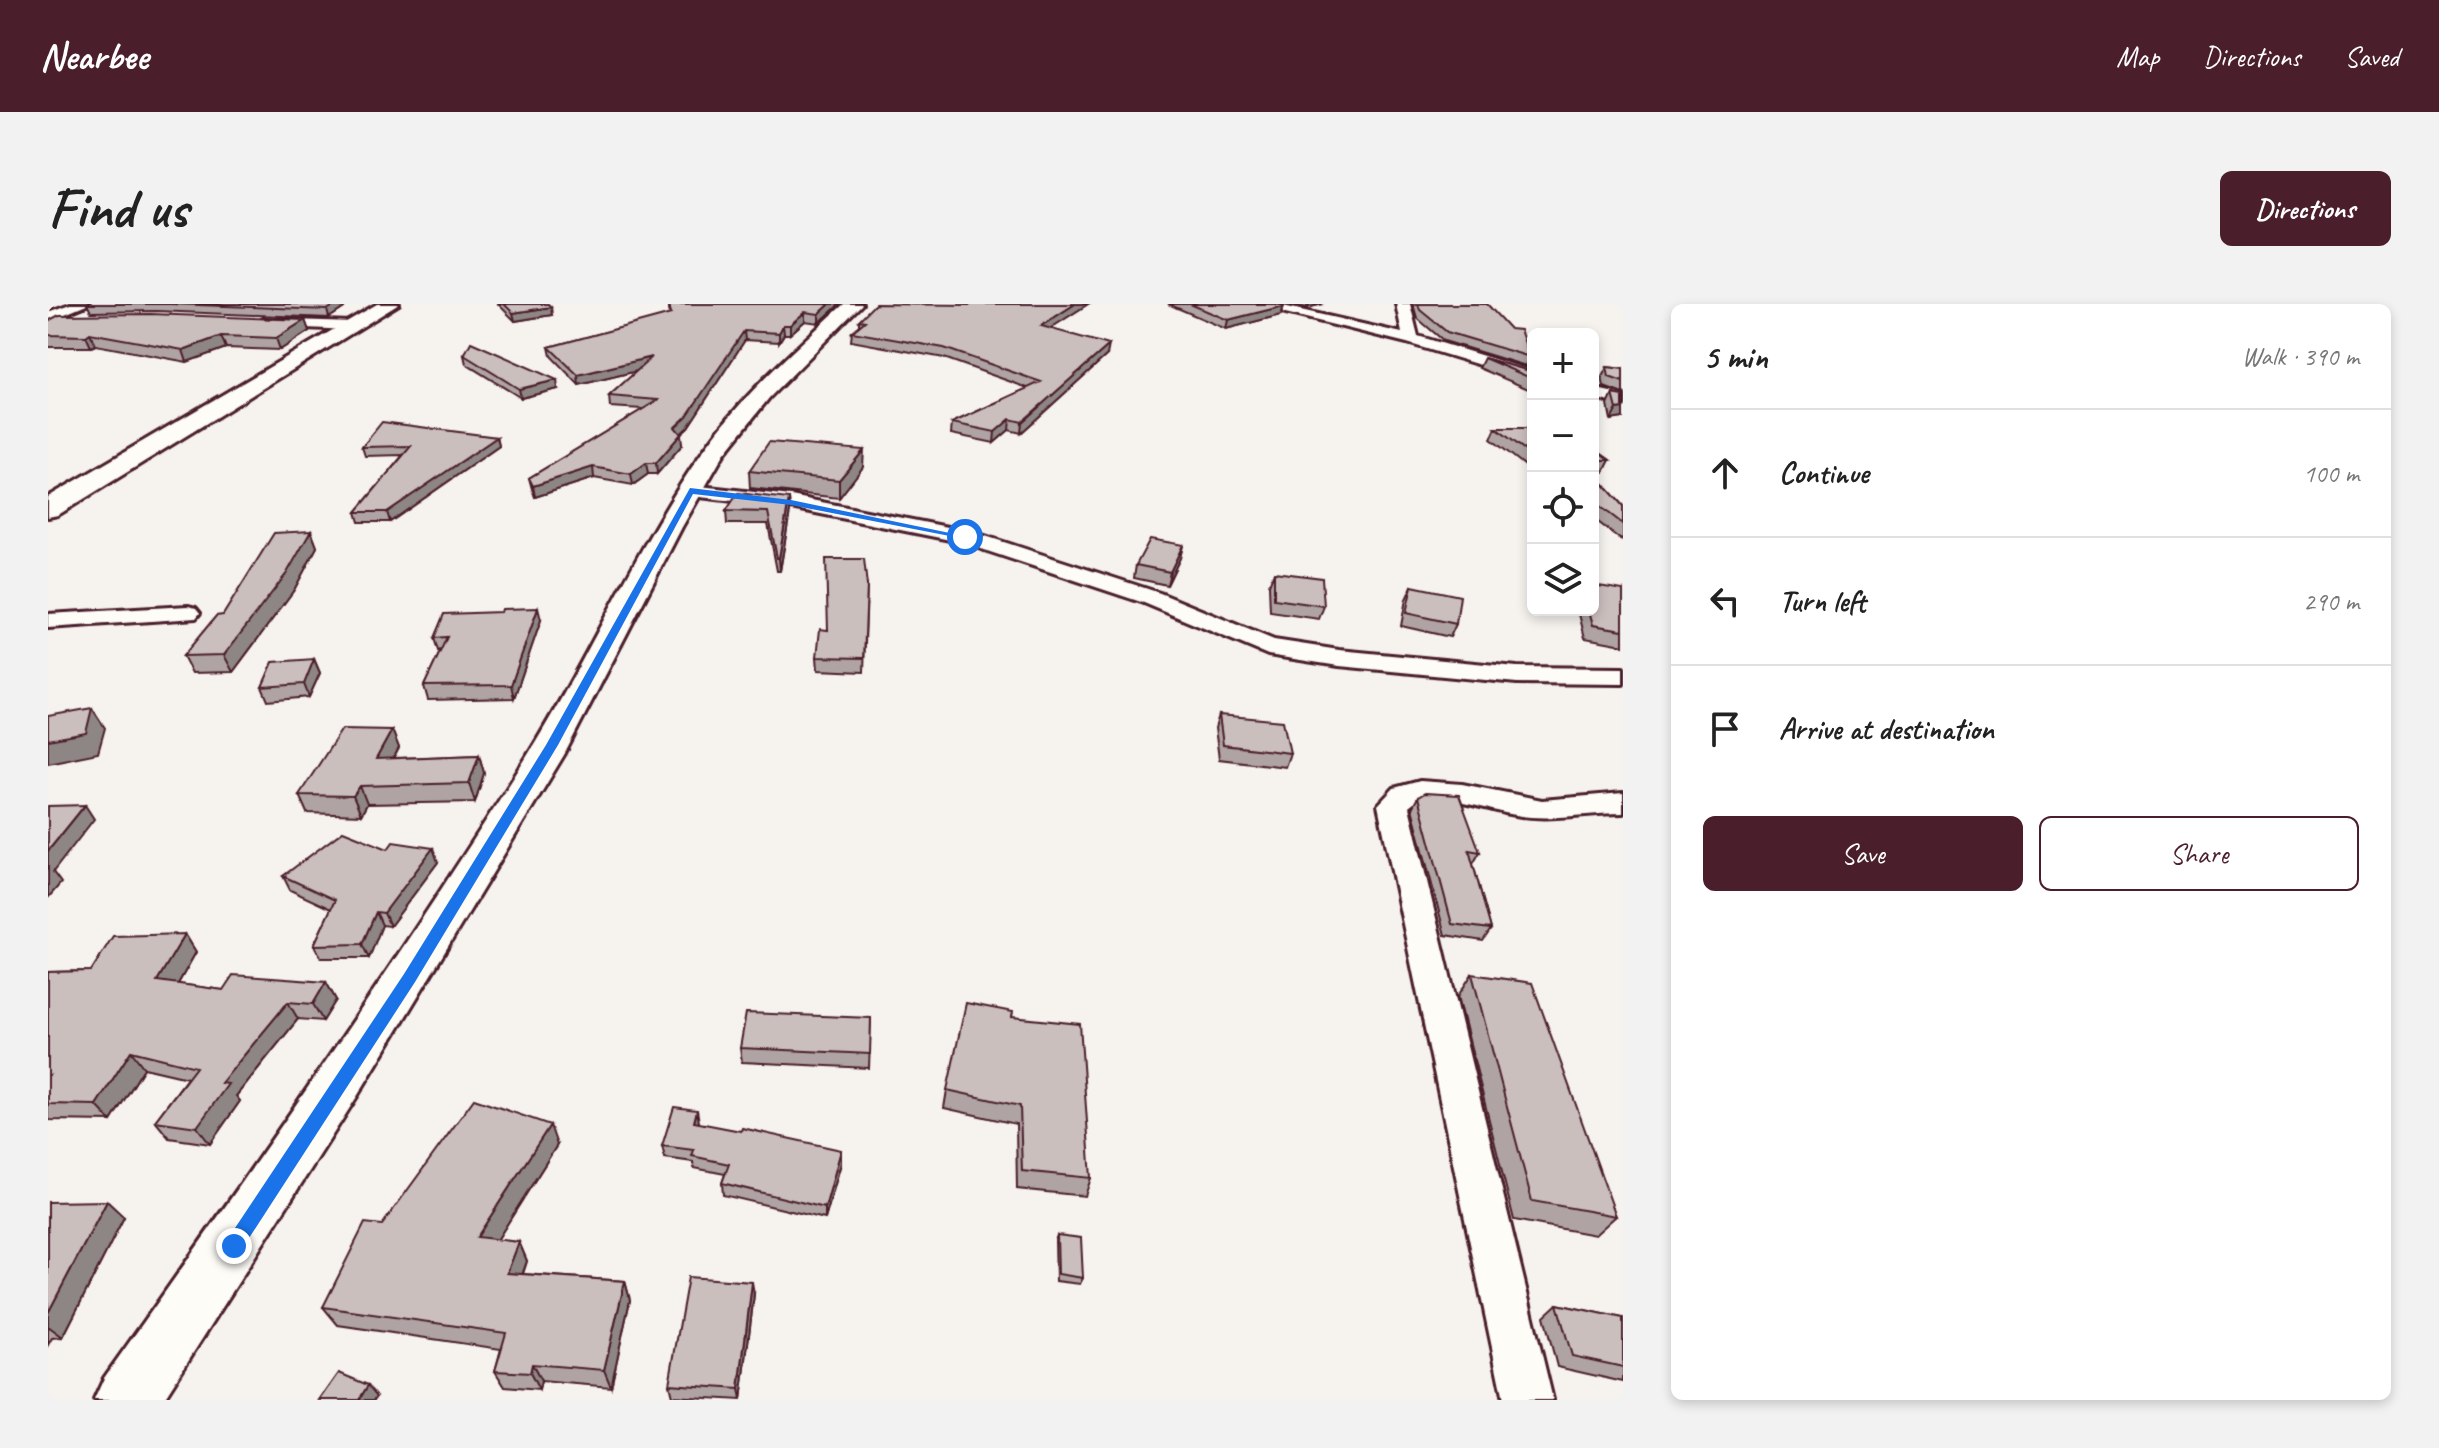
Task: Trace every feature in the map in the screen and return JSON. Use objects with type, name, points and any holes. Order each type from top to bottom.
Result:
[{"type":"main road","points":[[48,509],[390,304]]},
{"type":"street","points":[[48,319],[82,304]]},
{"type":"street","points":[[126,1400],[234,1246],[417,965],[552,745],[690,491],[715,451],[755,404],[854,304]]},
{"type":"street","points":[[1256,304],[1411,339],[1527,374]]},
{"type":"street","points":[[1403,304],[1411,339]]},
{"type":"street","points":[[48,319],[79,320]]},
{"type":"street","points":[[246,322],[352,326]]},
{"type":"street","points":[[1599,394],[1623,400]]},
{"type":"street","points":[[690,491],[791,502],[965,537],[1152,598],[1268,647],[1339,658],[1517,675],[1623,676]]},
{"type":"street","points":[[48,621],[188,613]]},
{"type":"street","points":[[1528,1400],[1393,805],[1399,796],[1417,789],[1544,810],[1589,803],[1623,803]]},
{"type":"building","points":[[171,304],[337,304],[327,310]]},
{"type":"building","points":[[504,304],[548,304],[551,307],[513,313]]},
{"type":"building","points":[[669,304],[830,304],[819,314],[805,312],[790,325],[783,325],[779,333],[744,331],[687,416],[675,427],[681,434],[656,463],[646,463],[631,474],[593,467],[533,486],[529,478],[658,400],[609,396],[652,357],[578,375],[549,347],[671,314]]},
{"type":"building","points":[[875,304],[1075,304],[1041,326],[1109,345],[1022,422],[1010,419],[995,432],[952,423],[1041,382],[944,348],[852,332],[865,321],[859,320]]},
{"type":"building","points":[[1190,304],[1275,304],[1284,306],[1228,320]]},
{"type":"building","points":[[1418,304],[1487,304],[1510,329],[1520,330],[1527,356],[1447,332],[1420,310]]},
{"type":"building","points":[[151,314],[305,320],[276,338],[221,336],[183,350],[90,333],[86,336],[48,335],[48,321],[59,315]]},
{"type":"building","points":[[471,342],[557,380],[519,389],[464,355]]},
{"type":"building","points":[[1484,358],[1527,370],[1527,376]]},
{"type":"building","points":[[1607,367],[1623,369],[1623,382],[1609,377]]},
{"type":"building","points":[[1613,394],[1623,396],[1623,408],[1617,409]]},
{"type":"building","points":[[382,422],[497,437],[387,512],[356,512],[411,446],[362,447]]},
{"type":"building","points":[[1496,428],[1527,428],[1527,451]]},
{"type":"building","points":[[769,442],[864,450],[839,480],[749,471]]},
{"type":"building","points":[[1599,452],[1610,460],[1599,460]]},
{"type":"building","points":[[1599,479],[1623,506],[1623,524],[1599,506]]},
{"type":"building","points":[[738,493],[789,499],[779,558],[768,512],[726,511]]},
{"type":"building","points":[[311,531],[287,573],[224,655],[183,656],[216,616],[223,615],[274,533]]},
{"type":"building","points":[[1150,539],[1183,545],[1170,572],[1136,565]]},
{"type":"building","points":[[826,559],[864,559],[867,586],[864,658],[817,657],[820,629],[828,630]]},
{"type":"building","points":[[1274,572],[1322,578],[1324,606],[1274,599]]},
{"type":"building","points":[[1412,586],[1460,596],[1456,624],[1406,613]]},
{"type":"building","points":[[1599,586],[1623,590],[1623,630],[1593,625],[1591,616],[1599,616]]},
{"type":"building","points":[[538,608],[511,685],[424,686],[447,637],[434,638],[444,614]]},
{"type":"building","points":[[314,659],[304,684],[262,687],[273,662]]},
{"type":"building","points":[[92,708],[86,733],[48,740],[48,716]]},
{"type":"building","points":[[1219,715],[1283,721],[1290,753],[1223,745]]},
{"type":"building","points":[[342,729],[392,730],[376,759],[479,755],[469,783],[360,786],[353,796],[299,795]]},
{"type":"building","points":[[1425,793],[1459,795],[1480,852],[1469,850],[1491,929],[1452,924],[1418,797]]},
{"type":"building","points":[[85,805],[48,851],[48,806]]},
{"type":"building","points":[[343,831],[388,849],[393,842],[433,848],[384,913],[376,912],[362,944],[314,945],[335,900],[283,876]]},
{"type":"building","points":[[185,934],[157,981],[223,990],[233,975],[326,982],[313,1004],[288,1002],[221,1083],[228,1084],[197,1127],[155,1121],[196,1067],[131,1051],[96,1105],[48,1104],[48,972],[91,971],[113,936]]},
{"type":"building","points":[[1472,974],[1532,983],[1616,1216],[1532,1201]]},
{"type":"building","points":[[966,1003],[1013,1012],[1012,1017],[1080,1024],[1091,1178],[1022,1171],[1020,1106],[947,1090]]},
{"type":"building","points":[[746,1013],[871,1018],[870,1054],[740,1048]]},
{"type":"building","points":[[474,1099],[550,1125],[477,1237],[519,1242],[507,1273],[625,1281],[604,1370],[532,1364],[530,1373],[495,1371],[506,1333],[323,1307],[365,1223],[382,1225]]},
{"type":"building","points":[[674,1107],[697,1110],[694,1122],[741,1131],[742,1128],[841,1150],[825,1208],[722,1183],[729,1164],[692,1156],[694,1150],[662,1146]]},
{"type":"building","points":[[107,1201],[48,1313],[48,1202]]},
{"type":"building","points":[[1057,1235],[1081,1238],[1083,1278],[1058,1274]]},
{"type":"building","points":[[688,1277],[752,1282],[739,1389],[669,1384]]},
{"type":"building","points":[[1557,1304],[1623,1318],[1623,1367],[1572,1356]]},
{"type":"building","points":[[339,1373],[368,1385],[359,1400],[320,1400]]},
{"type":"route","points":[[234,1246],[409,978],[552,745],[690,491],[791,502],[965,537]]}]
